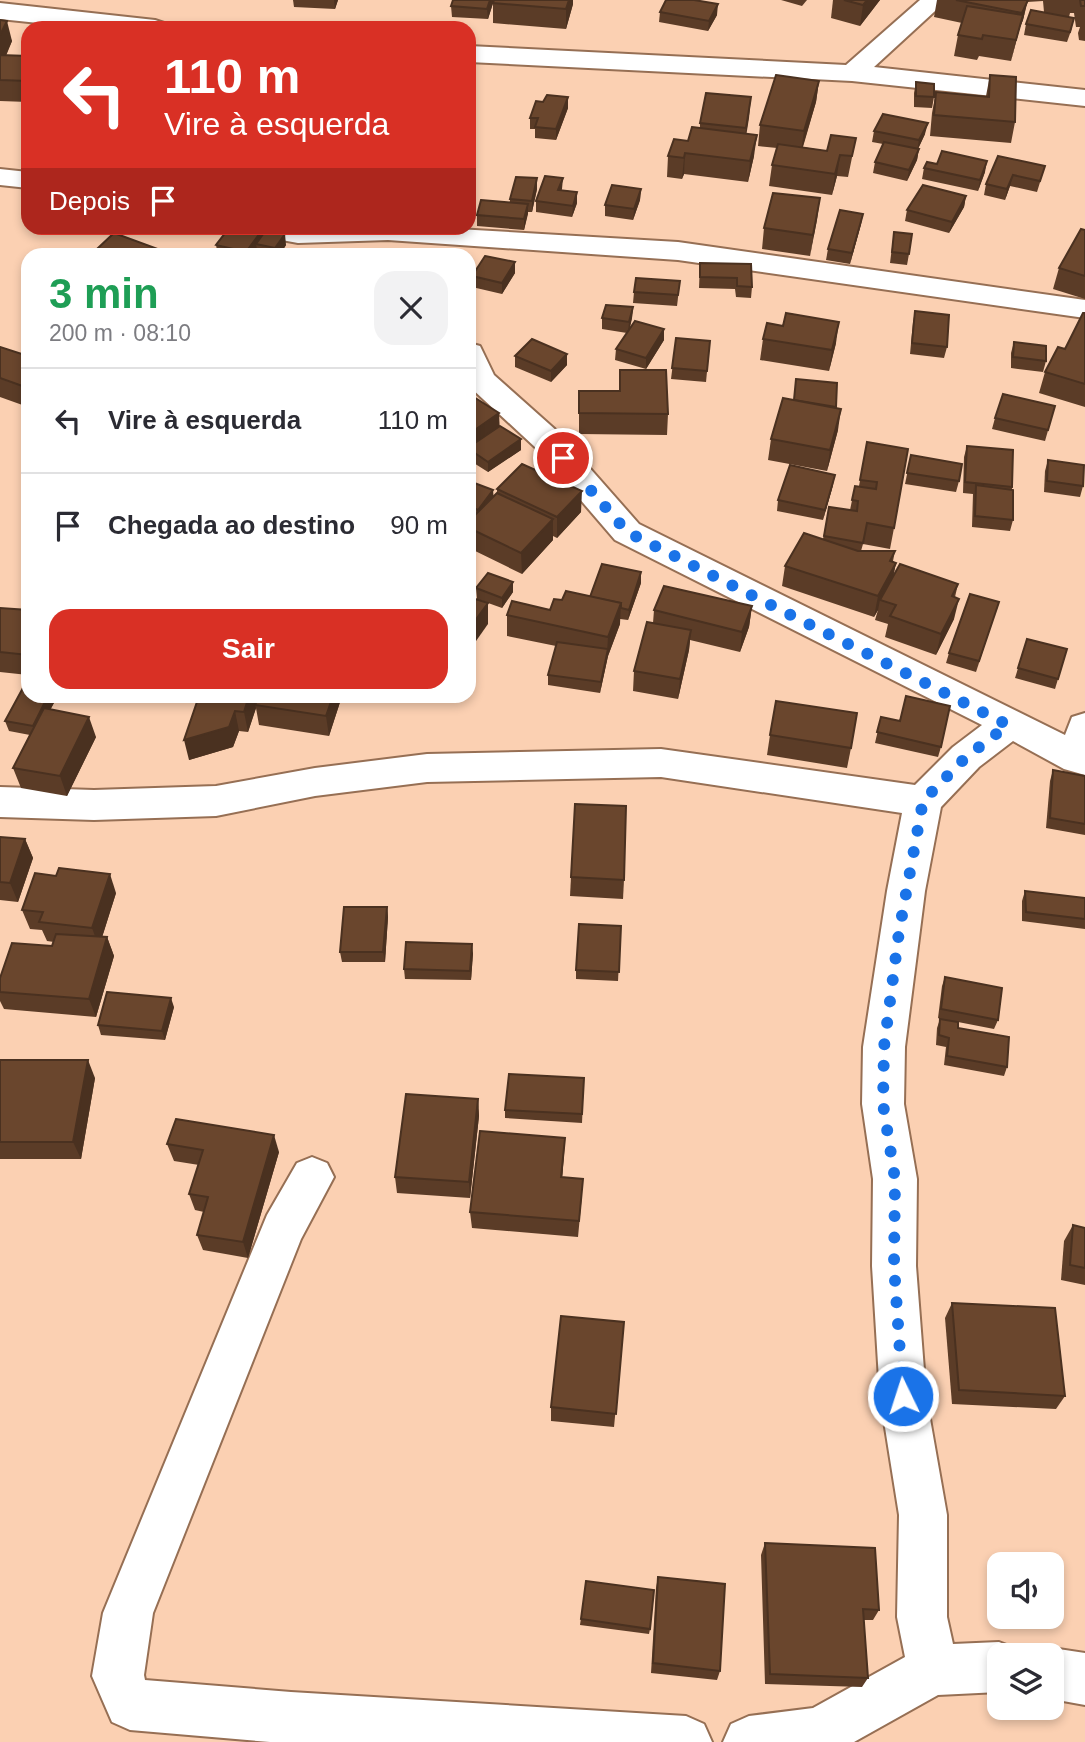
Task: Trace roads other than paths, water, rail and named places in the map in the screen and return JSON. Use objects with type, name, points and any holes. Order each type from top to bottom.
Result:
[{"type":"street","points":[[852,74],[936,1]]},
{"type":"street","points":[[0,10],[95,21]]},
{"type":"street","points":[[476,54],[852,74],[1085,98]]},
{"type":"street","points":[[0,177],[21,179]]},
{"type":"street","points":[[308,235],[390,243],[460,238],[678,251],[1085,309]]},
{"type":"street","points":[[476,369],[481,380],[547,440],[627,532],[1008,725],[1082,749]]},
{"type":"street","points":[[933,1670],[922,1617],[923,1515],[903,1396],[894,1266],[895,1179],[883,1104],[884,1047],[896,953],[923,801],[966,757],[1008,725]]},
{"type":"street","points":[[0,802],[94,804],[216,801],[315,782],[427,768],[661,763],[923,801]]},
{"type":"street","points":[[312,1177],[283,1229],[128,1613],[118,1676],[130,1704],[291,1718],[686,1742]]},
{"type":"street","points":[[749,1742],[819,1733],[933,1670],[987,1668]]},
{"type":"street","points":[[1064,1676],[1085,1679]]}]
